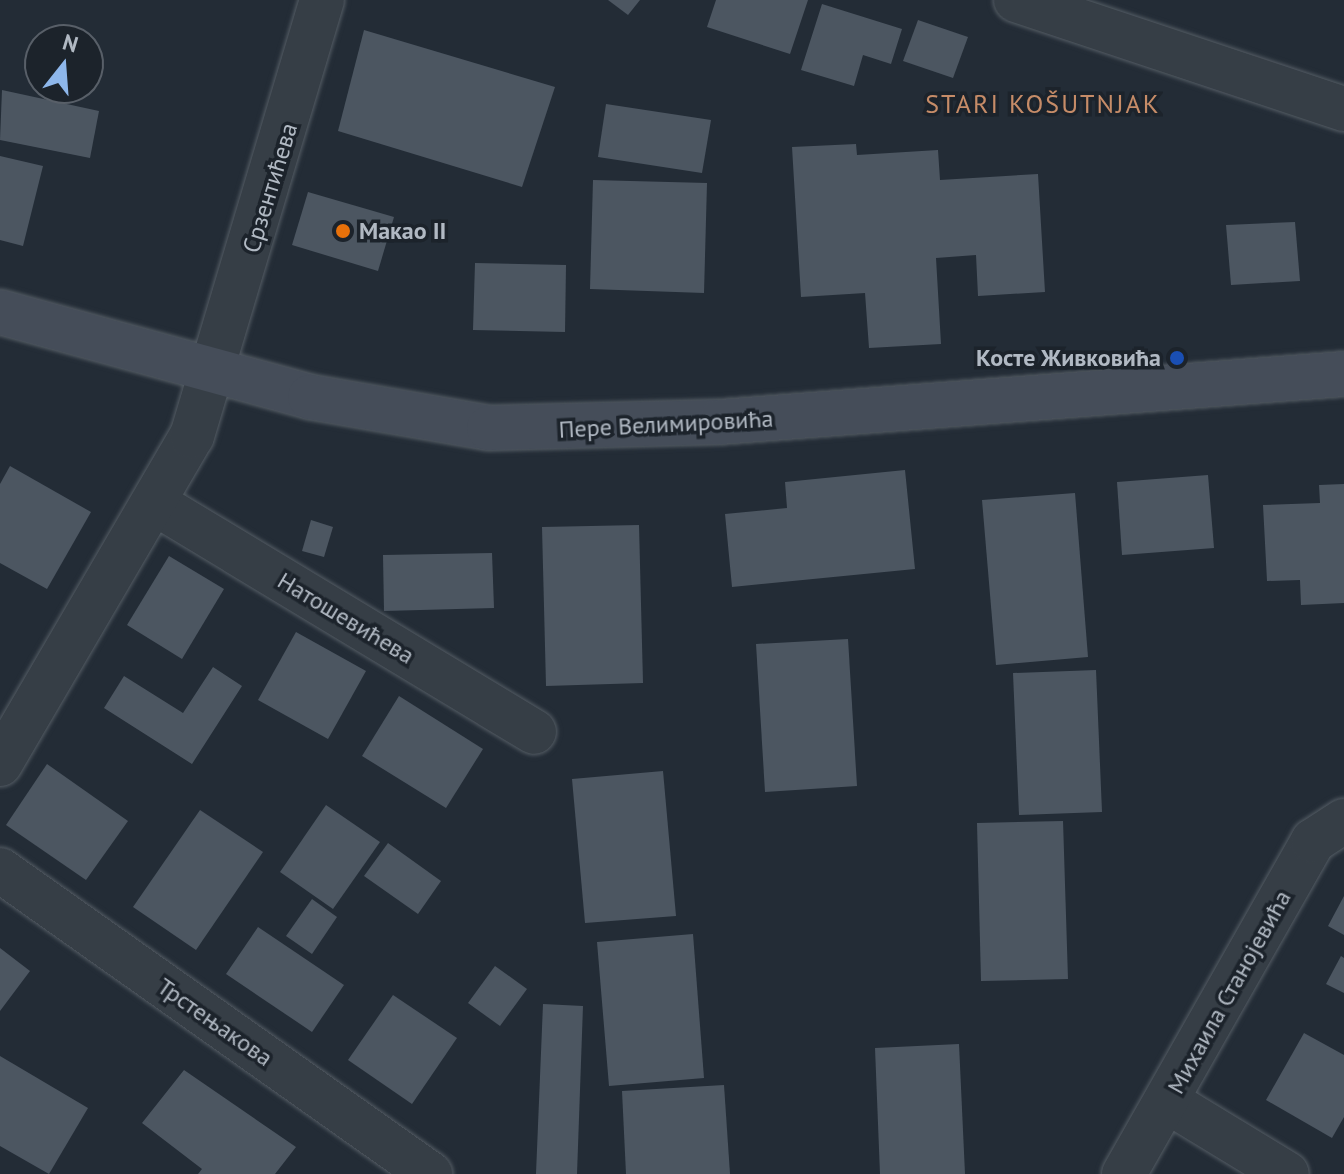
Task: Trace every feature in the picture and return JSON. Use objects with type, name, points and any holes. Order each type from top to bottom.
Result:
[{"type":"main road","name":"Пере Велимировића","points":[[0,312],[214,374],[418,420],[530,430],[1344,374]]},
{"type":"street","name":"Срзентићева","points":[[0,764],[158,505],[214,374],[322,0]]},
{"type":"street","points":[[1016,0],[1344,109]]},
{"type":"street","name":"Натошевићева","points":[[158,505],[534,732]]},
{"type":"street","name":"Михаила Станојевића","points":[[1124,1174],[1313,841],[1344,821]]},
{"type":"street","name":"Трстењакова","points":[[0,870],[430,1174]]},
{"type":"street","points":[[1167,1101],[1287,1174]]},
{"type":"building","points":[[608,0],[640,0],[628,15]]},
{"type":"building","points":[[716,0],[808,0],[790,54],[707,27]]},
{"type":"building","points":[[822,4],[902,29],[891,64],[863,55],[854,86],[801,70]]},
{"type":"building","points":[[918,20],[968,37],[953,78],[903,61]]},
{"type":"building","points":[[364,30],[555,87],[522,187],[338,131]]},
{"type":"building","points":[[2,90],[24,95],[24,104],[67,104],[99,111],[90,158],[0,140]]},
{"type":"building","points":[[606,104],[711,120],[702,173],[598,157]]},
{"type":"building","points":[[856,144],[857,155],[938,150],[940,180],[1038,174],[1045,292],[978,296],[976,255],[936,258],[941,344],[869,348],[865,293],[801,297],[792,147]]},
{"type":"building","points":[[0,156],[43,166],[23,246],[0,240]]},
{"type":"building","points":[[593,180],[707,183],[704,293],[590,289]]},
{"type":"building","name":"Макао II","points":[[308,192],[394,217],[378,271],[292,245]]},
{"type":"building","points":[[1295,222],[1300,281],[1231,285],[1226,225]]},
{"type":"building","points":[[475,263],[566,265],[565,332],[473,330]]},
{"type":"building","points":[[10,466],[91,512],[47,589],[0,563],[0,484]]},
{"type":"building","points":[[905,470],[915,569],[732,587],[725,514],[787,508],[785,482]]},
{"type":"building","points":[[1208,475],[1214,548],[1122,555],[1117,482]]},
{"type":"building","points":[[1344,484],[1344,603],[1301,605],[1300,580],[1267,581],[1263,505],[1320,503],[1319,485]]},
{"type":"building","points":[[1075,493],[1088,657],[996,665],[982,500]]},
{"type":"building","points":[[311,520],[333,527],[324,557],[302,551]]},
{"type":"building","points":[[639,525],[643,683],[546,686],[542,527]]},
{"type":"building","points":[[492,553],[494,608],[384,611],[383,555]]},
{"type":"building","points":[[169,556],[224,589],[182,659],[127,625]]},
{"type":"building","points":[[296,632],[366,671],[328,739],[258,700]]},
{"type":"building","points":[[848,639],[857,786],[765,792],[756,644]]},
{"type":"building","points":[[213,667],[242,686],[192,764],[104,708],[124,676],[183,713]]},
{"type":"building","points":[[1096,670],[1102,812],[1019,815],[1013,673]]},
{"type":"building","points":[[399,696],[483,749],[446,808],[362,756]]},
{"type":"building","points":[[47,764],[128,821],[86,880],[6,825]]},
{"type":"building","points":[[663,771],[676,916],[585,923],[572,779]]},
{"type":"building","points":[[326,805],[380,842],[333,909],[280,872]]},
{"type":"building","points":[[200,810],[263,852],[196,950],[133,907]]},
{"type":"building","points":[[1063,821],[1068,979],[981,981],[977,823]]},
{"type":"building","points":[[388,843],[441,881],[418,914],[364,876]]},
{"type":"building","points":[[1344,896],[1344,935],[1328,926]]},
{"type":"building","points":[[312,899],[337,917],[312,954],[286,936]]},
{"type":"building","points":[[258,927],[344,985],[312,1032],[226,974]]},
{"type":"building","points":[[693,934],[704,1078],[609,1086],[597,942]]},
{"type":"building","points":[[0,948],[30,971],[0,1011]]},
{"type":"building","points":[[1341,956],[1344,958],[1344,993],[1326,984]]},
{"type":"building","points":[[495,966],[527,989],[500,1026],[468,1003]]},
{"type":"building","points":[[393,995],[457,1038],[412,1104],[348,1060]]},
{"type":"building","points":[[543,1004],[583,1006],[577,1174],[536,1174]]},
{"type":"building","points":[[1304,1033],[1344,1055],[1344,1117],[1332,1138],[1266,1100]]},
{"type":"building","points":[[959,1044],[965,1174],[880,1174],[875,1048]]},
{"type":"building","points":[[0,1056],[88,1108],[49,1174],[0,1146]]},
{"type":"building","points":[[184,1070],[296,1147],[275,1174],[198,1174],[202,1169],[142,1123]]},
{"type":"building","points":[[724,1085],[730,1174],[626,1174],[622,1091]]},
{"type":"place","name":"Макао II","points":[[343,231]]},
{"type":"place","name":"Косте Живковића","points":[[1177,358]]},
{"type":"district","name":"STARI KOŠUTNJAK","points":[[1043,104]]}]
